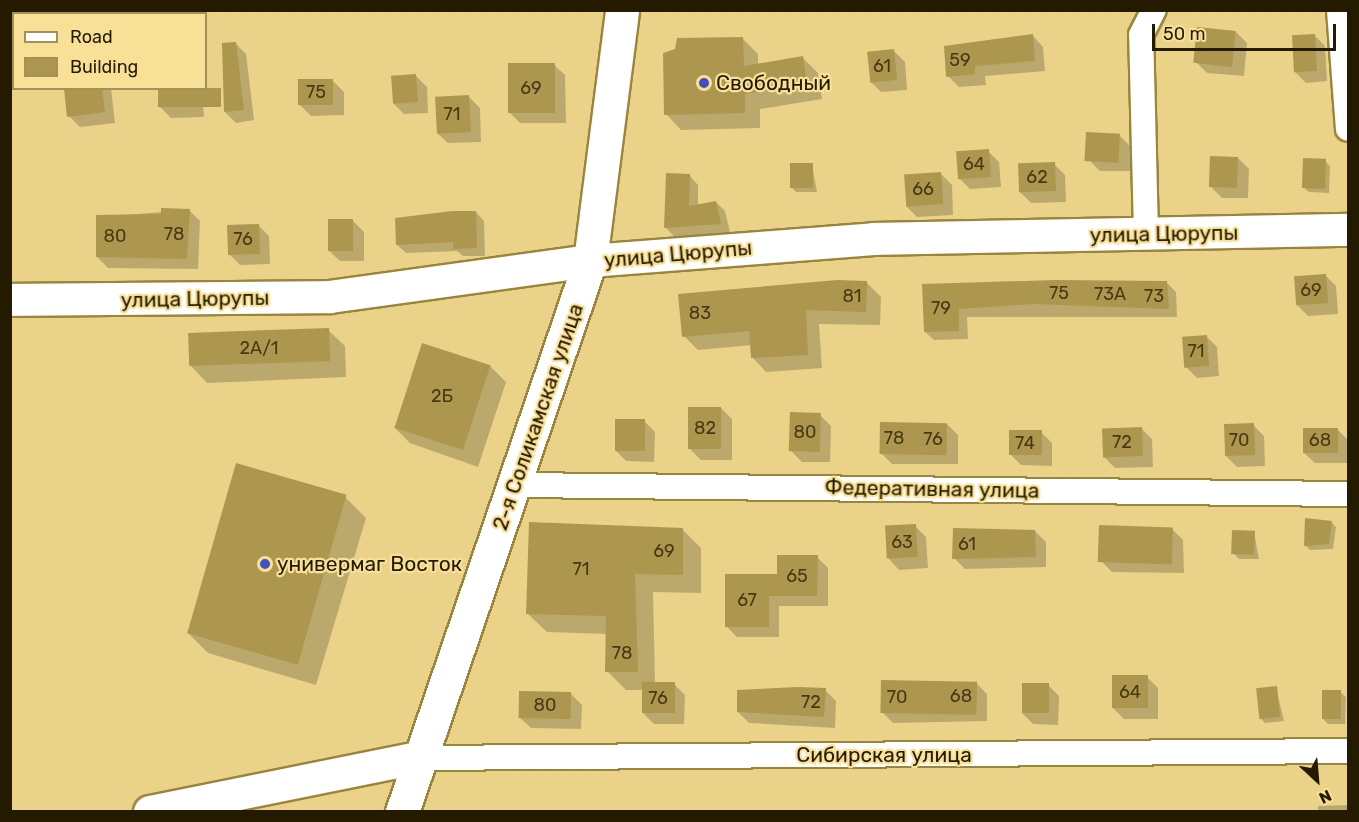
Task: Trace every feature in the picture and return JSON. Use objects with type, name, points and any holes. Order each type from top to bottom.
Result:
[{"type":"main road","name":"2-я Соликамская улица","points":[[402,812],[516,485],[590,261],[622,10]]},
{"type":"street","points":[[1146,234],[1141,35],[1154,10]]},
{"type":"street","points":[[1339,10],[1348,129]]},
{"type":"street","name":"улица Цюрупы","points":[[10,300],[330,297],[590,261],[874,239],[1348,230]]},
{"type":"street","name":"Федеративная улица","points":[[516,485],[1348,494]]},
{"type":"street","name":"Сибирская улица","points":[[419,758],[1348,752]]},
{"type":"street","points":[[150,812],[419,758]]},
{"type":"building","points":[[1197,27],[1236,31],[1232,67],[1193,63]]},
{"type":"building","points":[[1033,34],[1035,61],[975,66],[975,74],[946,77],[944,46]]},
{"type":"building","points":[[1315,34],[1317,71],[1294,72],[1292,35]]},
{"type":"building","name":"Свободный","points":[[743,37],[744,66],[803,56],[807,83],[745,94],[745,113],[664,115],[663,53],[675,49],[677,38]]},
{"type":"building","points":[[236,42],[244,110],[224,112],[222,43]]},
{"type":"building","points":[[894,49],[897,80],[870,83],[867,52]]},
{"type":"building","points":[[508,63],[555,63],[555,113],[508,113]]},
{"type":"building","points":[[416,74],[418,102],[393,104],[391,76]]},
{"type":"building","points":[[298,79],[333,79],[333,105],[298,105]]},
{"type":"building","points":[[221,88],[221,107],[158,107],[158,90]]},
{"type":"building","points":[[64,90],[102,90],[105,112],[67,117]]},
{"type":"building","points":[[469,95],[471,132],[437,134],[435,97]]},
{"type":"building","points":[[1086,132],[1120,134],[1118,163],[1084,161]]},
{"type":"building","points":[[989,149],[991,177],[958,179],[956,151]]},
{"type":"building","points":[[1210,156],[1238,157],[1237,188],[1209,187]]},
{"type":"building","points":[[1303,158],[1326,159],[1325,189],[1302,188]]},
{"type":"building","points":[[1055,162],[1056,191],[1019,192],[1018,163]]},
{"type":"building","points":[[790,163],[813,163],[813,188],[790,188]]},
{"type":"building","points":[[941,172],[943,204],[906,207],[904,175]]},
{"type":"building","points":[[666,173],[690,174],[689,206],[716,201],[721,224],[664,228]]},
{"type":"building","points":[[161,208],[190,209],[187,259],[96,257],[96,215],[161,214]]},
{"type":"building","points":[[452,211],[476,211],[477,248],[453,249],[453,242],[396,245],[395,218]]},
{"type":"building","points":[[328,219],[353,219],[353,251],[328,251]]},
{"type":"building","points":[[259,224],[260,254],[228,255],[227,225]]},
{"type":"building","points":[[1326,274],[1328,303],[1296,305],[1294,276]]},
{"type":"building","points":[[837,280],[867,281],[866,312],[806,310],[808,355],[751,358],[749,331],[682,337],[678,294]]},
{"type":"building","points":[[1055,280],[1167,281],[1169,309],[1033,304],[959,309],[959,331],[924,332],[922,284]]},
{"type":"building","points":[[329,328],[330,361],[189,366],[188,333]]},
{"type":"building","points":[[1207,335],[1209,366],[1184,368],[1182,337]]},
{"type":"building","points":[[422,343],[490,365],[463,450],[394,428]]},
{"type":"building","points":[[688,407],[721,407],[721,449],[688,449]]},
{"type":"building","points":[[790,412],[821,413],[820,452],[789,451]]},
{"type":"building","points":[[615,419],[645,419],[645,451],[615,451]]},
{"type":"building","points":[[880,422],[947,423],[946,455],[879,454]]},
{"type":"building","points":[[1254,423],[1255,455],[1225,456],[1224,424]]},
{"type":"building","points":[[1142,427],[1143,456],[1103,457],[1102,428]]},
{"type":"building","points":[[1303,428],[1338,428],[1338,453],[1303,453]]},
{"type":"building","points":[[1009,430],[1042,430],[1042,455],[1009,455]]},
{"type":"building","name":"универмаг Восток","points":[[236,463],[347,495],[298,665],[187,633]]},
{"type":"building","points":[[1305,518],[1332,521],[1329,544],[1304,546]]},
{"type":"building","points":[[529,522],[683,528],[683,575],[635,574],[638,672],[605,672],[606,616],[526,614]]},
{"type":"building","points":[[916,524],[918,557],[887,559],[885,526]]},
{"type":"building","points":[[1099,525],[1173,528],[1172,565],[1098,562]]},
{"type":"building","points":[[953,528],[1035,530],[1036,557],[952,559]]},
{"type":"building","points":[[1232,530],[1255,531],[1254,555],[1231,554]]},
{"type":"building","points":[[777,555],[818,555],[817,596],[769,596],[769,627],[725,627],[725,574],[777,574]]},
{"type":"building","points":[[1112,675],[1148,675],[1148,708],[1112,708]]},
{"type":"building","points":[[881,680],[977,682],[976,715],[880,713]]},
{"type":"building","points":[[642,682],[675,682],[675,713],[642,713]]},
{"type":"building","points":[[1022,683],[1049,683],[1049,713],[1022,713]]},
{"type":"building","points":[[1277,686],[1280,717],[1259,719],[1256,688]]},
{"type":"building","points":[[826,688],[824,717],[737,712],[737,690]]},
{"type":"building","points":[[1322,690],[1341,690],[1341,719],[1322,719]]},
{"type":"building","points":[[519,691],[571,692],[571,719],[519,718]]},
{"type":"place","name":"Свободный","points":[[704,83]]},
{"type":"place","name":"универмаг Восток","points":[[265,564]]}]
